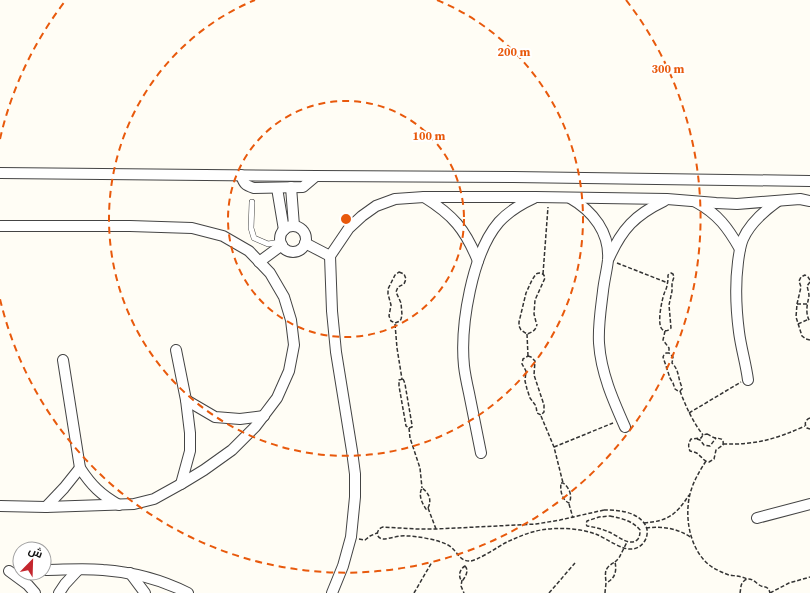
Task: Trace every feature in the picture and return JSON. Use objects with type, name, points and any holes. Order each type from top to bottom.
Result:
[{"type":"street","points":[[0,173],[513,176],[810,181]]},
{"type":"street","points":[[241,175],[243,183],[254,188],[303,186],[316,176]]},
{"type":"street","points":[[291,187],[294,226]]},
{"type":"street","points":[[277,188],[284,230]]},
{"type":"street","points":[[424,197],[452,217],[463,230],[472,245],[478,261]]},
{"type":"street","points":[[332,593],[343,566],[351,537],[355,497],[355,474],[336,352],[332,311],[330,256],[338,242],[349,228],[362,216],[376,206],[395,199],[424,197],[667,199],[737,204],[800,199],[810,201]]},
{"type":"street","points":[[481,453],[464,367],[466,313],[471,287],[478,261],[486,240],[499,222],[516,207],[536,197]]},
{"type":"street","points":[[569,198],[580,204],[589,212],[597,222],[607,245],[608,260],[601,308],[599,343],[608,386],[624,423]]},
{"type":"street","points":[[608,260],[616,242],[626,228],[638,216],[667,199]]},
{"type":"street","points":[[748,379],[739,333],[737,312],[736,284],[740,249],[743,239],[755,221],[780,200]]},
{"type":"street","points":[[695,202],[713,213],[721,221],[740,249]]},
{"type":"street","points":[[0,226],[130,226],[192,228],[223,236],[249,251],[270,273],[284,297],[291,320],[294,345],[289,370],[277,398],[255,427],[232,450],[204,470],[154,499],[134,504],[119,505],[46,507],[1,505]]},
{"type":"street","points":[[294,226],[300,228],[304,232],[306,237],[305,243],[302,248],[297,251],[286,250],[281,244],[281,234],[284,230],[294,226]]},
{"type":"street","points":[[305,243],[330,256]]},
{"type":"street","points":[[259,262],[281,244]]},
{"type":"street","points":[[176,350],[186,400],[190,433],[190,451],[181,484]]},
{"type":"street","points":[[63,360],[80,468],[96,490],[119,505]]},
{"type":"street","points":[[186,400],[215,417],[240,419],[264,416]]},
{"type":"street","points":[[46,507],[80,468]]},
{"type":"street","points":[[757,518],[810,504]]},
{"type":"street","points":[[52,570],[102,570],[130,573],[163,583],[188,593]]},
{"type":"street","points":[[59,593],[78,570]]},
{"type":"street","points":[[4,571],[28,585],[35,593]]},
{"type":"street","points":[[130,573],[145,593]]},
{"type":"lane","points":[[252,202],[251,228],[254,238],[268,244],[281,244]]},
{"type":"path","points":[[527,334],[535,330],[535,300],[538,290],[544,280],[543,274],[549,197]]},
{"type":"path","points":[[608,260],[668,282]]},
{"type":"path","points":[[395,323],[400,321],[402,315],[401,303],[396,292],[398,287],[406,282],[406,276],[402,273],[396,273],[394,275],[389,285],[388,292],[391,305],[389,316],[391,321],[395,323],[402,379],[406,384],[412,425],[412,427],[408,428]]},
{"type":"path","points":[[527,334],[518,326],[526,293],[536,274],[543,274]]},
{"type":"path","points":[[673,274],[672,294],[669,305],[671,328],[665,331],[660,327],[659,322],[664,294],[668,282],[668,275],[673,274]]},
{"type":"path","points":[[798,324],[809,321],[806,312],[809,295],[807,286],[810,281],[808,276],[801,277],[799,280],[801,287],[796,317],[798,324],[802,336],[806,340],[810,340]]},
{"type":"path","points":[[797,304],[807,304]]},
{"type":"path","points":[[665,331],[663,340],[669,348],[669,353],[673,357],[672,363],[676,367],[680,377],[682,386],[680,391],[689,413],[703,435]]},
{"type":"path","points":[[527,334],[528,356]]},
{"type":"path","points":[[669,353],[666,353],[663,357],[675,390],[680,391]]},
{"type":"path","points":[[528,356],[523,359],[522,364],[526,371],[526,386],[530,398],[536,406],[537,414],[541,415],[554,447],[563,483],[568,487],[569,503],[573,518]]},
{"type":"path","points":[[528,356],[535,361],[534,375],[541,395],[544,411],[544,414],[541,415]]},
{"type":"path","points":[[402,379],[399,381],[399,386],[406,426],[408,428],[420,468],[422,488],[420,492],[422,502],[426,509],[428,508],[436,529]]},
{"type":"path","points":[[689,413],[748,379]]},
{"type":"path","points":[[805,426],[805,422],[810,418]]},
{"type":"path","points":[[554,447],[624,423]]},
{"type":"path","points":[[805,426],[810,429]]},
{"type":"path","points":[[723,444],[724,442],[722,439],[707,434],[703,435],[701,438],[691,439],[688,448],[703,460],[709,462],[714,459],[716,450],[723,444],[751,444],[777,438],[805,426]]},
{"type":"path","points":[[695,438],[700,440],[704,445],[710,446],[716,438]]},
{"type":"path","points":[[706,461],[695,479],[690,494],[688,514],[690,528],[697,550],[711,566],[729,575],[752,579],[758,585],[767,587],[772,592],[789,583],[810,577]]},
{"type":"path","points":[[563,483],[561,483],[560,486],[561,492],[566,502],[569,503]]},
{"type":"path","points":[[422,488],[430,499],[428,508]]},
{"type":"path","points":[[644,523],[661,521],[669,517],[679,510],[690,494]]},
{"type":"path","points":[[351,537],[365,540],[378,533],[380,528],[383,527],[436,529],[536,524],[573,518],[604,510],[627,512],[636,517],[644,523],[647,534],[644,542],[639,547],[629,550],[624,549],[608,539],[586,531],[552,529],[532,532],[520,536],[475,561],[465,561],[453,548],[447,544],[416,536],[404,535],[383,539],[378,533]]},
{"type":"path","points":[[610,516],[631,522],[640,530],[640,536],[631,543],[627,542],[610,532],[587,526],[587,521],[599,517],[610,516]]},
{"type":"path","points":[[646,528],[658,527],[671,529],[693,538]]},
{"type":"path","points":[[605,593],[605,572],[608,567],[619,558],[627,542]]},
{"type":"path","points":[[464,593],[461,586],[462,580],[467,573],[465,561]]},
{"type":"path","points":[[414,593],[432,562]]},
{"type":"path","points":[[606,583],[609,582],[614,576],[616,569],[615,562]]},
{"type":"path","points":[[549,593],[575,563]]},
{"type":"path","points":[[462,580],[460,580],[459,574],[465,566]]},
{"type":"path","points":[[740,593],[742,583],[746,579]]}]
